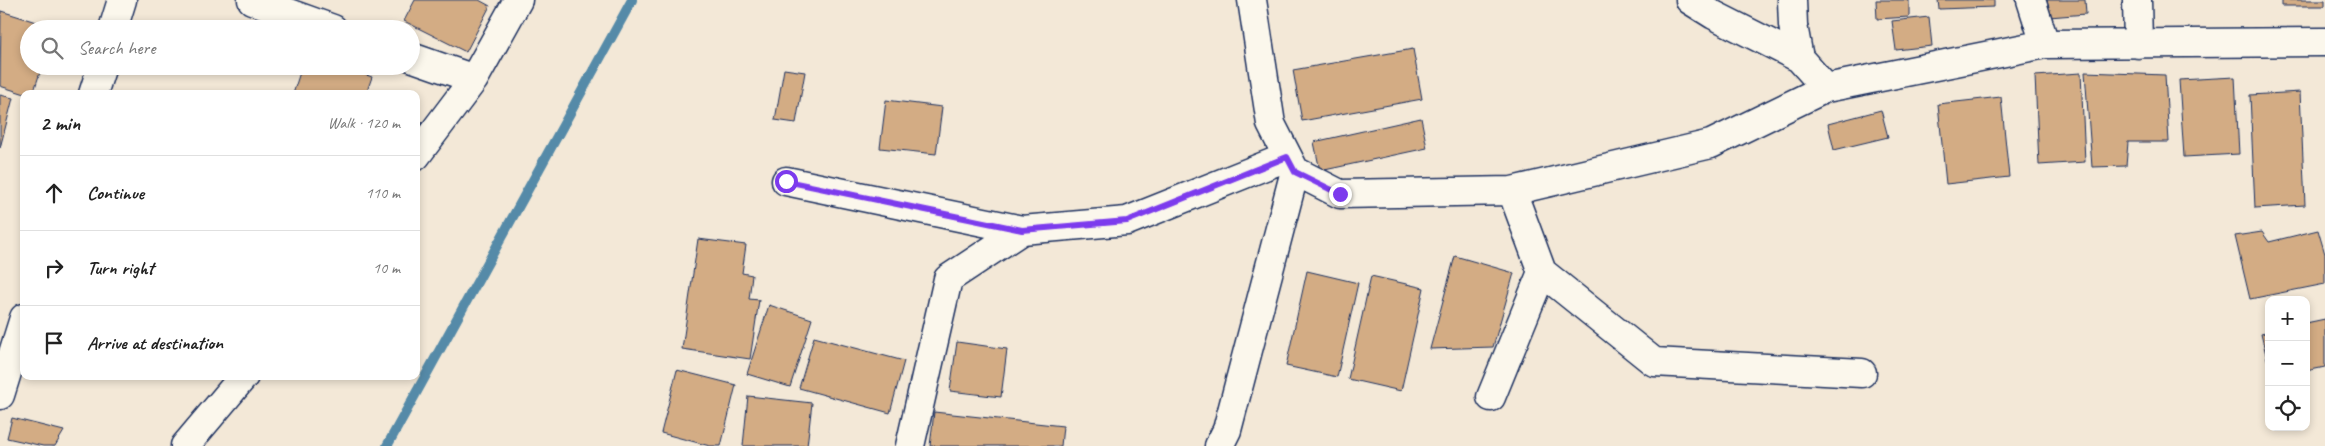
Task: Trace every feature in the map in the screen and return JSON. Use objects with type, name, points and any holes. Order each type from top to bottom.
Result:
[{"type":"street","points":[[116,20],[122,0]]},
{"type":"street","points":[[252,0],[308,20]]},
{"type":"street","points":[[420,151],[474,79],[518,0]]},
{"type":"street","points":[[1252,0],[1271,124],[1291,164],[1340,194],[1512,191],[1711,144],[1826,88],[2046,44],[2325,42]]},
{"type":"street","points":[[1690,0],[1714,15],[1798,58],[1826,88]]},
{"type":"street","points":[[1792,0],[1793,25],[1798,58]]},
{"type":"street","points":[[2031,0],[2046,44]]},
{"type":"street","points":[[2137,0],[2138,44]]},
{"type":"street","points":[[420,60],[474,79]]},
{"type":"street","points":[[94,90],[99,75]]},
{"type":"street","points":[[786,181],[1022,230],[1127,221],[1291,164]]},
{"type":"street","points":[[1219,446],[1227,430],[1291,164]]},
{"type":"street","points":[[1512,191],[1542,272],[1654,362],[1862,373]]},
{"type":"street","points":[[910,446],[948,279],[1022,230]]},
{"type":"street","points":[[1491,397],[1542,272]]},
{"type":"street","points":[[0,395],[20,331]]},
{"type":"street","points":[[185,446],[241,380]]},
{"type":"building","points":[[415,0],[479,0],[490,6],[466,52],[420,29],[420,20],[405,20]]},
{"type":"building","points":[[1876,0],[1909,0],[1909,17],[1877,19]]},
{"type":"building","points":[[1938,0],[1994,0],[1994,7],[1939,9]]},
{"type":"building","points":[[2047,0],[2085,0],[2086,14],[2049,17]]},
{"type":"building","points":[[2282,0],[2325,0],[2325,6],[2282,6]]},
{"type":"building","points":[[1,11],[30,20],[20,20],[20,75],[39,75],[34,90],[20,90],[20,92],[0,86]]},
{"type":"building","points":[[1929,17],[1932,46],[1896,50],[1892,21]]},
{"type":"building","points":[[1413,49],[1422,99],[1302,121],[1293,70]]},
{"type":"building","points":[[784,69],[805,72],[796,123],[775,120]]},
{"type":"building","points":[[2085,72],[2165,75],[2169,142],[2128,142],[2126,166],[2092,167]]},
{"type":"building","points":[[2081,73],[2085,162],[2039,165],[2035,76]]},
{"type":"building","points":[[299,75],[366,75],[372,77],[367,90],[294,90]]},
{"type":"building","points":[[2235,77],[2239,154],[2184,157],[2179,80]]},
{"type":"building","points":[[2300,92],[2305,205],[2255,208],[2250,95]]},
{"type":"building","points":[[0,95],[13,98],[0,148]]},
{"type":"building","points":[[2001,97],[2009,177],[1946,184],[1938,104]]},
{"type":"building","points":[[886,100],[942,107],[936,154],[880,148]]},
{"type":"building","points":[[1881,110],[1888,137],[1834,150],[1828,124]]},
{"type":"building","points":[[1421,118],[1427,148],[1320,171],[1314,142]]},
{"type":"building","points":[[2318,230],[2325,254],[2325,284],[2250,299],[2235,236],[2262,232],[2269,242]]},
{"type":"building","points":[[698,239],[746,245],[742,273],[752,275],[749,299],[759,300],[750,359],[682,349]]},
{"type":"building","points":[[1455,256],[1514,273],[1493,347],[1430,349]]},
{"type":"building","points":[[1307,271],[1358,283],[1337,377],[1286,366]]},
{"type":"building","points":[[1371,276],[1424,288],[1401,391],[1348,379]]},
{"type":"building","points":[[769,305],[812,319],[790,387],[747,374]]},
{"type":"building","points":[[2325,319],[2325,367],[2310,370],[2310,341],[2310,322]]},
{"type":"building","points":[[2265,333],[2265,350],[2261,334]]},
{"type":"building","points":[[814,337],[904,361],[890,413],[799,388]]},
{"type":"building","points":[[957,342],[1007,349],[1001,397],[950,391]]},
{"type":"building","points":[[677,370],[736,385],[721,446],[710,446],[661,433]]},
{"type":"building","points":[[748,396],[812,403],[807,446],[743,446]]},
{"type":"building","points":[[934,412],[1063,426],[1061,446],[930,446]]},
{"type":"building","points":[[12,418],[64,431],[55,446],[43,446],[7,438]]},
{"type":"waterway","points":[[387,446],[632,0]]},
{"type":"route","points":[[786,181],[1022,230],[1127,221],[1287,157],[1295,172],[1340,194]]}]
